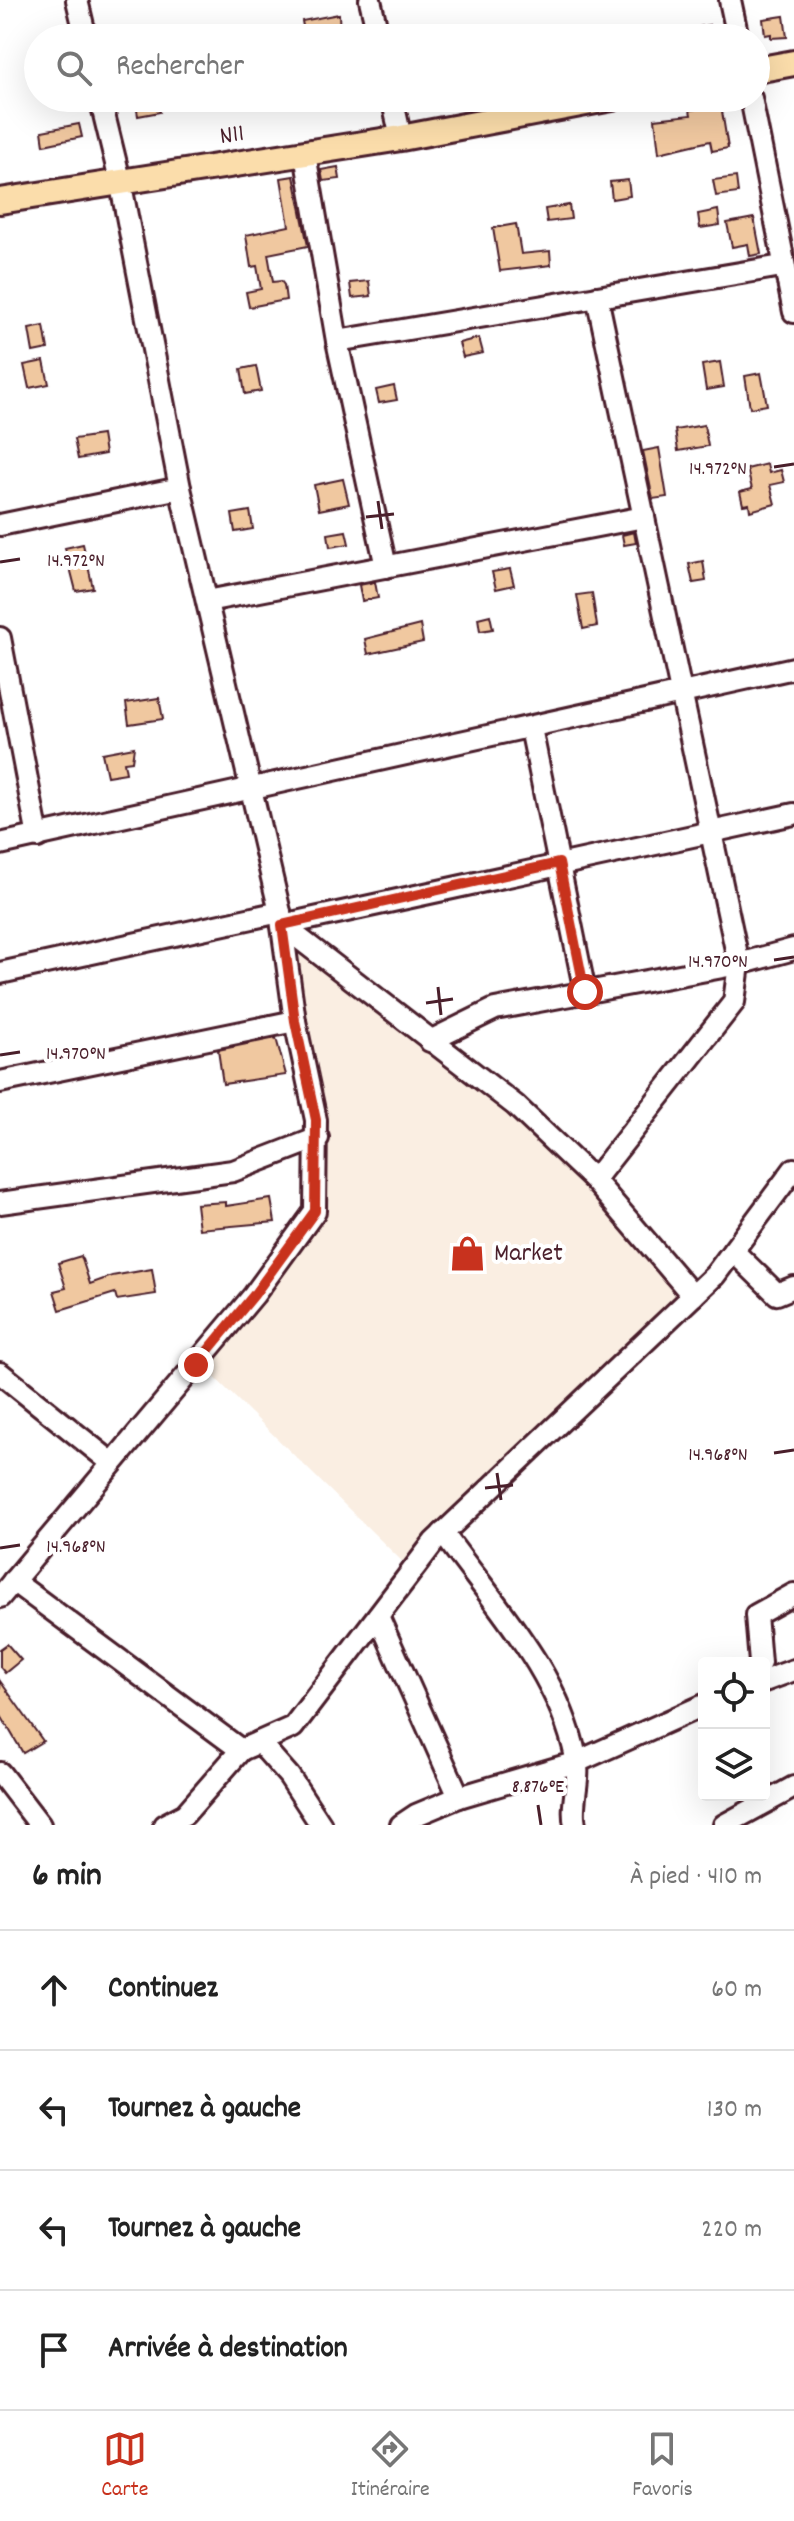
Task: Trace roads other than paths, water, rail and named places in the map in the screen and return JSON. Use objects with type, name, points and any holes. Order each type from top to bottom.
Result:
[{"type":"main road","points":[[770,67],[794,63]]},
{"type":"main road","name":"N11","points":[[0,201],[120,180],[305,154],[538,112]]},
{"type":"street","points":[[77,0],[83,24]]},
{"type":"street","points":[[370,0],[376,24]]},
{"type":"street","points":[[730,0],[735,24]]},
{"type":"street","points":[[103,112],[120,180],[180,488],[281,918],[295,1021],[318,1138],[315,1211],[254,1295],[6,1589],[250,1746],[289,1776],[321,1825]]},
{"type":"street","points":[[395,112],[401,138]]},
{"type":"street","points":[[754,112],[782,266],[794,312]]},
{"type":"street","points":[[305,154],[337,341],[386,567]]},
{"type":"street","points":[[337,341],[782,266]]},
{"type":"street","points":[[594,1180],[734,1002],[739,964],[597,297]]},
{"type":"street","points":[[0,525],[180,488]]},
{"type":"street","points":[[207,601],[644,517]]},
{"type":"street","points":[[0,638],[8,718],[38,837]]},
{"type":"street","points":[[0,844],[794,668]]},
{"type":"street","points":[[531,728],[585,992]]},
{"type":"street","points":[[0,973],[794,814]]},
{"type":"street","points":[[281,918],[430,1041],[515,1105],[594,1180],[693,1296]]},
{"type":"street","points":[[430,1041],[495,1009],[739,964],[794,949]]},
{"type":"street","points":[[0,1082],[295,1021]]},
{"type":"street","points":[[0,1203],[233,1171],[318,1138]]},
{"type":"street","points":[[164,1825],[185,1814],[250,1746],[293,1727],[443,1533],[693,1296],[733,1251],[794,1169]]},
{"type":"street","points":[[733,1251],[777,1294],[794,1287]]},
{"type":"street","points":[[0,1373],[112,1463]]},
{"type":"street","points":[[443,1533],[562,1705],[577,1762],[575,1825]]},
{"type":"street","points":[[760,1657],[756,1615],[794,1594]]},
{"type":"street","points":[[378,1616],[459,1797]]},
{"type":"street","points":[[770,1679],[794,1670]]},
{"type":"street","points":[[401,1825],[416,1815],[459,1797],[577,1762],[698,1708]]},
{"type":"street","points":[[0,1773],[40,1825]]},
{"type":"street","points":[[770,1791],[794,1787]]},
{"type":"street","points":[[724,1825],[755,1801]]},
{"type":"place","name":"Market","points":[[468,1254]]}]
